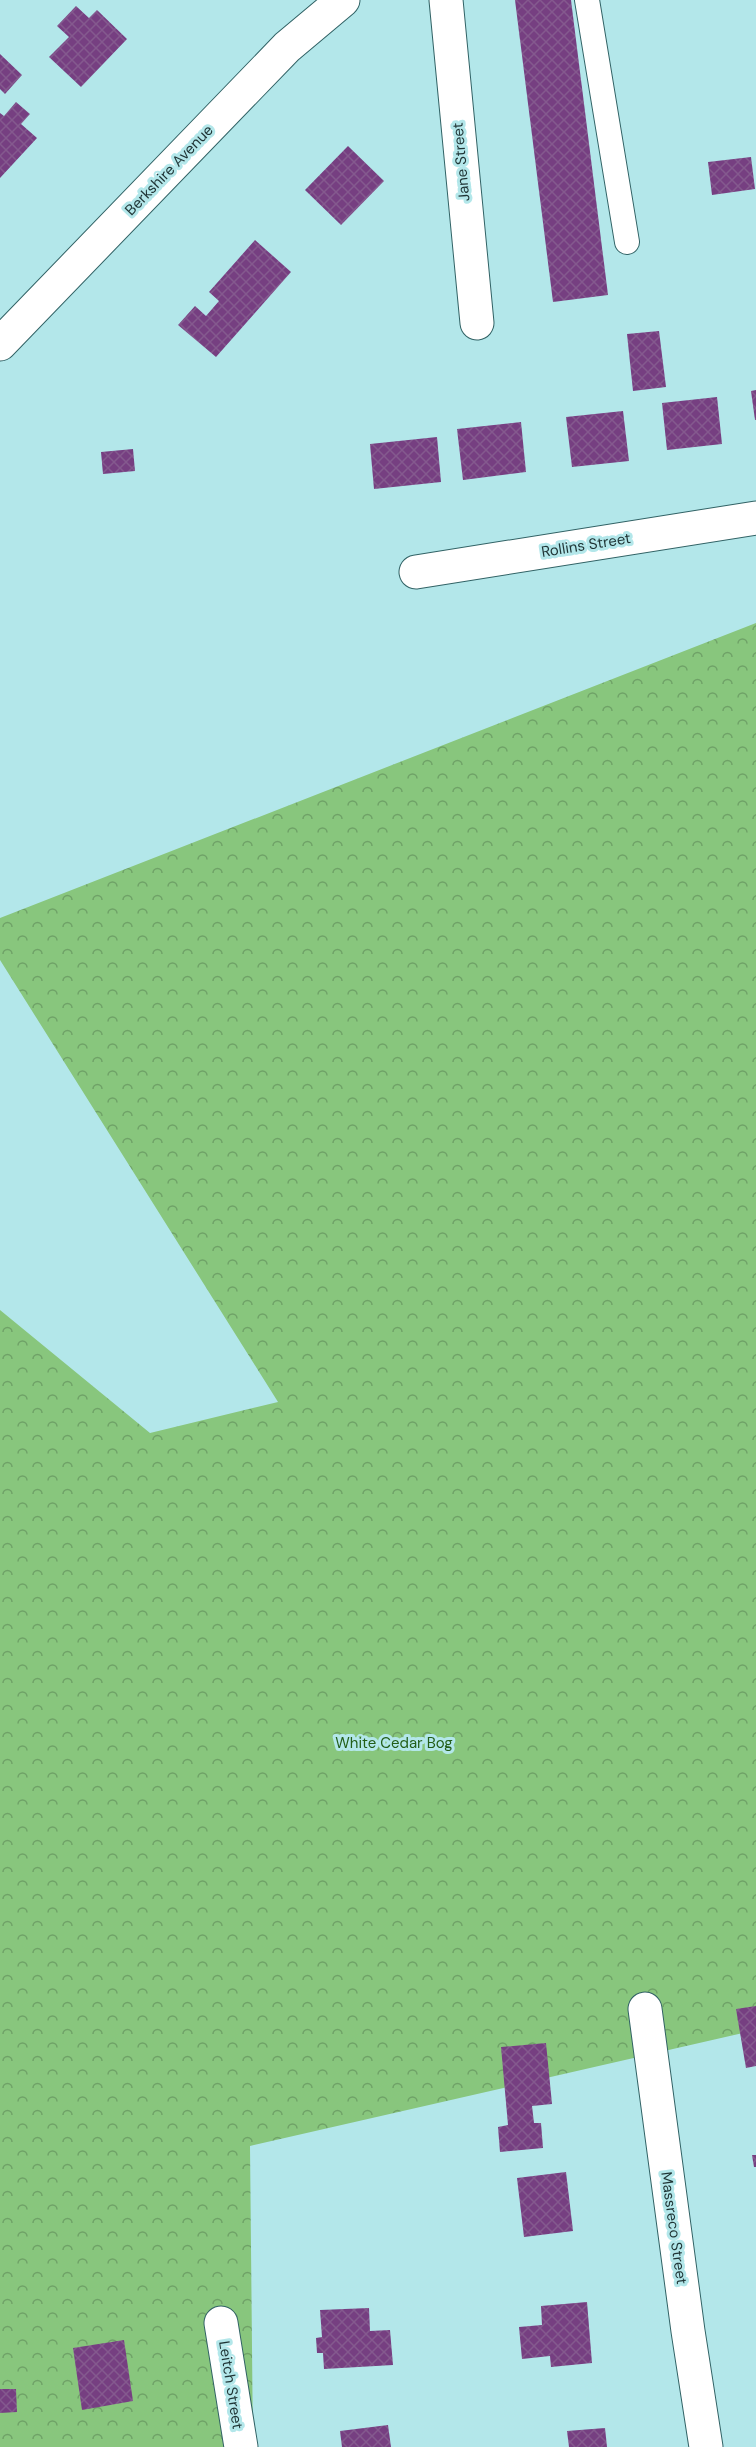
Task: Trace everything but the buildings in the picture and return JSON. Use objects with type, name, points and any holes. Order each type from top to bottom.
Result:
[{"type":"street","name":"Berkshire Avenue","points":[[0,345],[287,47],[343,0]]},
{"type":"street","name":"Jane Street","points":[[446,0],[477,323]]},
{"type":"street","name":"Rollins Street","points":[[416,572],[756,518]]},
{"type":"street","name":"Massreco Street","points":[[645,2008],[686,2319],[706,2447]]},
{"type":"street","name":"Leitch Street","points":[[221,2323],[241,2447]]},
{"type":"lane","points":[[587,0],[627,242]]},
{"type":"green space","name":"White Cedar Bog","points":[[756,623],[756,2030],[250,2146],[253,2447],[0,2447],[0,1310],[150,1433],[278,1402],[0,960],[0,918]]}]
